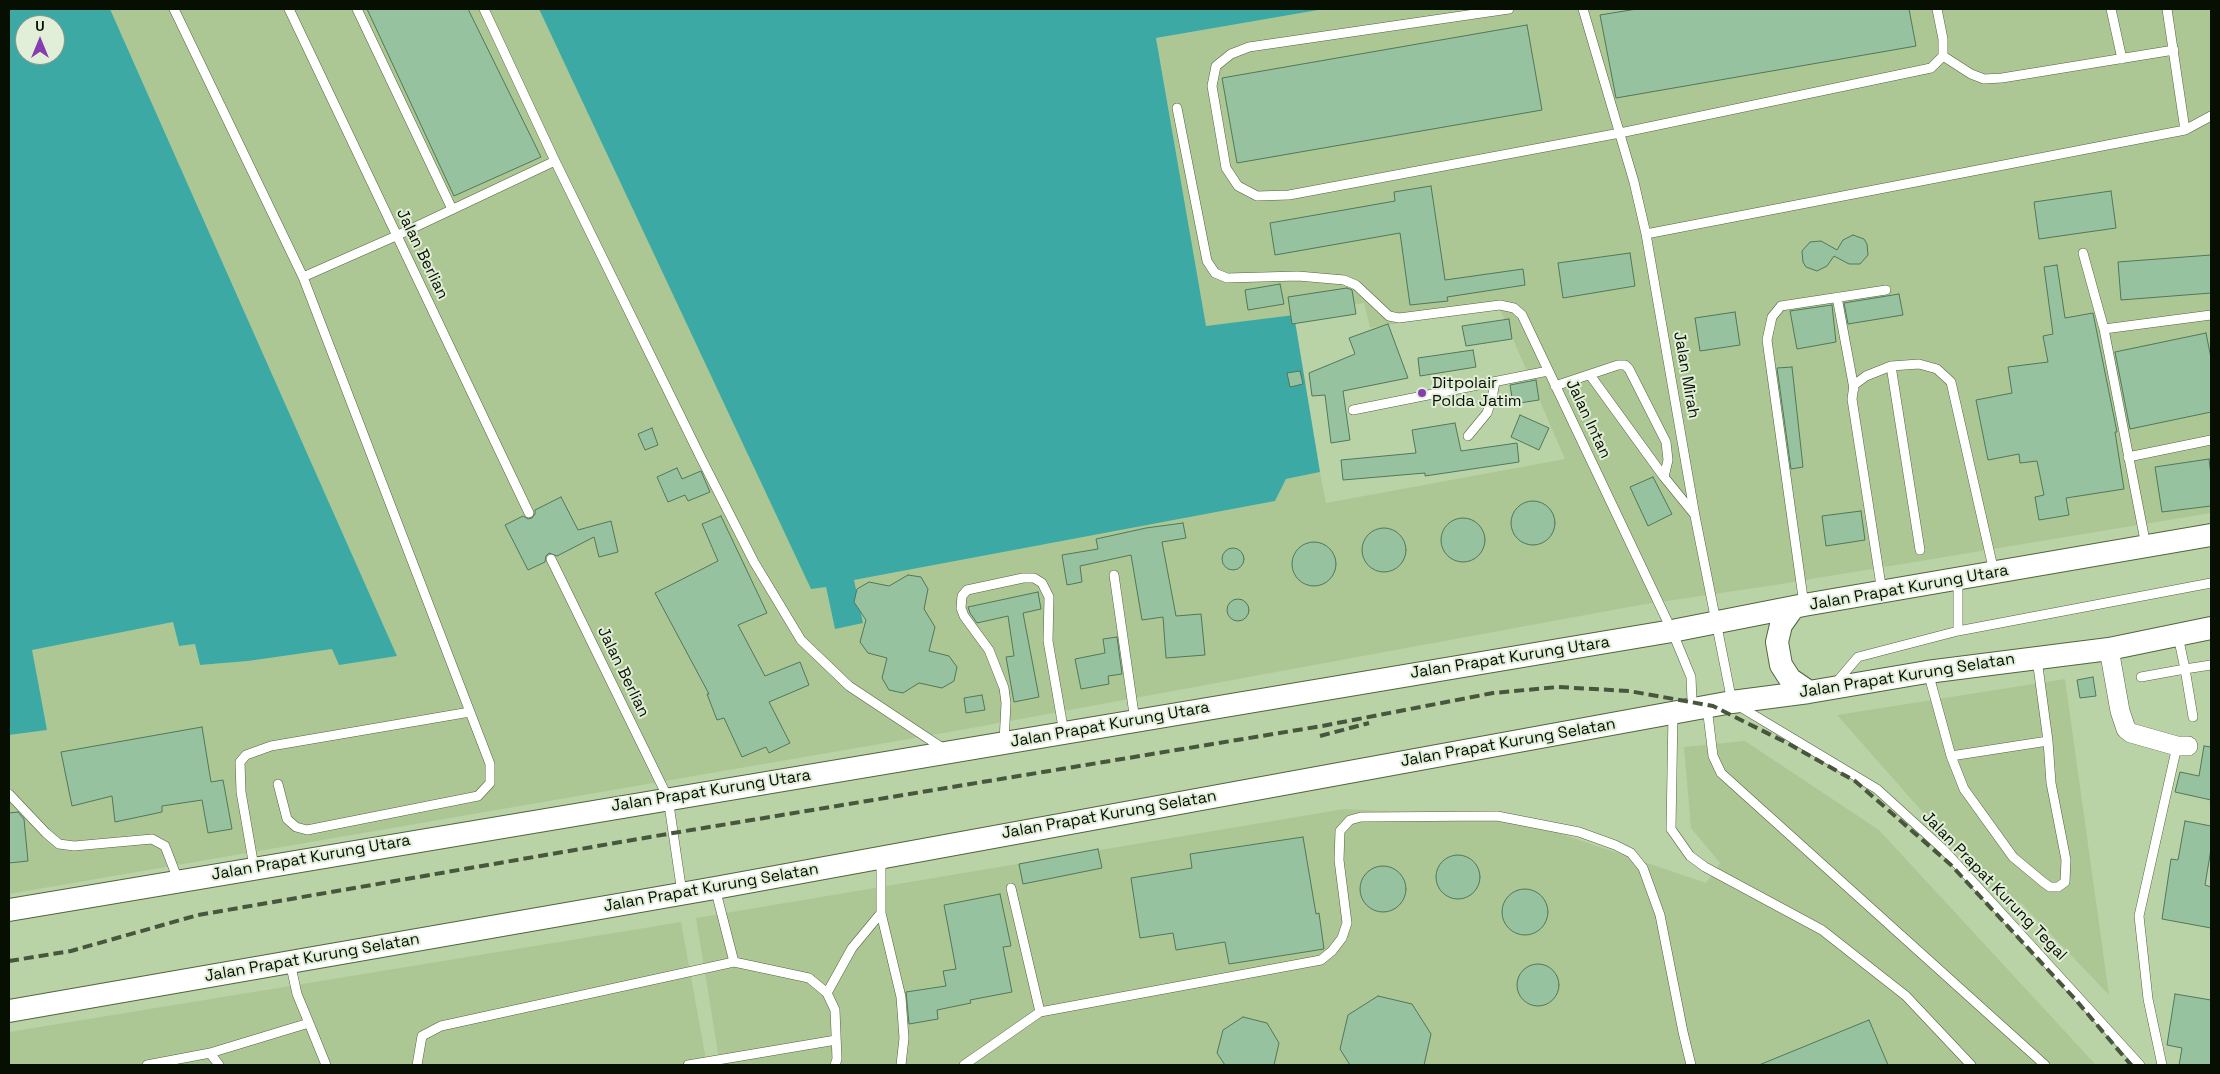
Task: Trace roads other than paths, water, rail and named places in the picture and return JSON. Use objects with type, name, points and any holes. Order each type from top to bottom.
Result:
[{"type":"street","name":"Jalan Prapat Kurung Utara","points":[[9,910],[254,867],[1672,631],[1882,592],[2146,548],[2211,535]]},
{"type":"street","points":[[1799,607],[1781,625],[1777,642],[1781,665],[1790,679],[1809,692]]},
{"type":"street","name":"Jalan Prapat Kurung Selatan","points":[[9,1011],[682,894],[881,856],[1732,702],[1809,692],[2037,656],[2109,648],[2211,628]]},
{"type":"street","points":[[2109,648],[2120,712],[2126,729],[2132,733],[2183,746]]},
{"type":"lane","points":[[174,9],[303,277],[490,764],[490,783],[478,796],[307,830],[296,827],[287,819],[278,784]]},
{"type":"lane","name":"Jalan Berlian","points":[[289,9],[529,513]]},
{"type":"lane","points":[[357,9],[452,209]]},
{"type":"lane","points":[[484,9],[555,161],[754,562],[801,640],[849,686],[949,752]]},
{"type":"lane","points":[[1509,9],[1249,47],[1231,54],[1216,66],[1212,86],[1226,168],[1238,186],[1257,196],[1289,195],[1620,133],[1931,68],[1943,56],[1943,39],[1937,9]]},
{"type":"lane","name":"Jalan Mirah","points":[[1583,9],[1620,133],[1646,234],[1695,516],[1732,702]]},
{"type":"lane","points":[[2111,9],[2122,59]]},
{"type":"lane","points":[[2167,9],[2185,130]]},
{"type":"lane","points":[[1943,56],[1971,74],[1984,79],[2002,78],[2174,50]]},
{"type":"lane","name":"Jalan Intan","points":[[1176,108],[1207,261],[1215,273],[1227,278],[1298,276],[1344,280],[1356,284],[1389,316],[1399,318],[1500,305],[1514,308],[1522,315],[1672,631],[1691,677],[1692,701],[1690,710]]},
{"type":"lane","points":[[1646,234],[2185,130],[2211,116]]},
{"type":"lane","points":[[303,277],[396,236],[555,161]]},
{"type":"lane","points":[[2083,253],[2104,329],[2146,548]]},
{"type":"lane","points":[[1799,607],[1767,340],[1772,316],[1781,306],[1886,290]]},
{"type":"lane","points":[[1837,297],[1854,389]]},
{"type":"lane","points":[[2104,329],[2211,316]]},
{"type":"lane","points":[[1882,592],[1852,399],[1854,385],[1866,376],[1891,366],[1919,364],[1938,369],[1951,382],[1994,573]]},
{"type":"lane","points":[[1555,386],[1618,365],[1625,365],[1629,369],[1666,442],[1668,460],[1664,477]]},
{"type":"lane","points":[[1891,366],[1920,550]]},
{"type":"lane","points":[[1353,410],[1548,371]]},
{"type":"lane","points":[[1590,375],[1664,477],[1695,516]]},
{"type":"lane","points":[[1468,436],[1487,413],[1495,382]]},
{"type":"lane","points":[[2128,457],[2211,440]]},
{"type":"lane","name":"Jalan Berlian","points":[[551,559],[668,798],[682,894]]},
{"type":"lane","points":[[1114,575],[1135,721]]},
{"type":"lane","points":[[1004,743],[1006,703],[1004,688],[989,650],[964,616],[961,608],[962,596],[967,590],[1022,578],[1034,578],[1042,583],[1049,596],[1048,641],[1064,733]]},
{"type":"lane","points":[[1958,580],[1958,631]]},
{"type":"lane","points":[[1832,688],[1858,657],[1958,631],[2211,583]]},
{"type":"lane","points":[[2178,635],[2193,717]]},
{"type":"lane","points":[[1928,672],[1950,756],[1964,788],[2013,857],[2042,882],[2050,887],[2058,887],[2065,882],[2066,860],[2051,783],[2048,741],[2037,656]]},
{"type":"lane","points":[[2141,677],[2211,665]]},
{"type":"lane","name":"Jalan Prapat Kurung Tegal","points":[[1732,702],[1877,788],[1944,850],[2140,1065]]},
{"type":"lane","points":[[1690,710],[1671,829],[1690,856],[1705,867],[1822,930],[1906,996],[1971,1065]]},
{"type":"lane","points":[[1690,710],[1721,773],[2045,1065]]},
{"type":"lane","points":[[254,867],[241,792],[240,762],[246,755],[271,746],[470,712]]},
{"type":"lane","points":[[1950,756],[2048,741]]},
{"type":"lane","points":[[2162,1065],[2148,999],[2139,916],[2183,746]]},
{"type":"lane","points":[[9,794],[59,844],[74,846],[152,839],[165,846],[178,880]]},
{"type":"lane","points":[[964,1065],[1040,1012],[1321,960],[1332,951],[1342,938],[1347,923],[1339,860],[1340,831],[1350,820],[1370,817],[1497,816],[1588,835],[1631,853],[1644,868],[1660,915],[1691,1065]]},
{"type":"lane","points":[[881,856],[880,914],[900,997],[904,1038],[901,1065]]},
{"type":"lane","points":[[715,888],[734,962]]},
{"type":"lane","points":[[1011,888],[1040,1012]]},
{"type":"lane","points":[[827,993],[852,948],[880,914]]},
{"type":"lane","points":[[290,962],[297,994],[326,1065]]},
{"type":"lane","points":[[417,1065],[422,1036],[441,1026],[734,962],[808,978],[827,993],[835,1010],[837,1059],[835,1065]]},
{"type":"lane","points":[[147,1065],[210,1053],[309,1023]]},
{"type":"lane","points":[[688,1065],[836,1040]]},
{"type":"lane","points":[[210,1053],[219,1065]]},
{"type":"water","points":[[9,9],[110,9],[397,656],[339,665],[332,649],[248,661],[200,665],[195,644],[179,646],[173,622],[32,650],[47,730],[9,735]]},
{"type":"water","points":[[539,9],[1324,9],[1156,38],[1206,326],[1294,315],[1320,472],[1286,479],[1275,501],[854,580],[863,623],[835,629],[826,587],[811,589]]},
{"type":"railway","points":[[9,961],[71,951],[198,915],[673,833],[1322,726],[1493,693],[1558,687],[1629,691],[1713,706],[1787,743],[1855,781],[1951,865],[2075,999],[2131,1065]]},
{"type":"railway","points":[[1320,736],[1369,723]]},
{"type":"place","name":"Ditpolair Polda Jatim","points":[[1422,393]]}]
